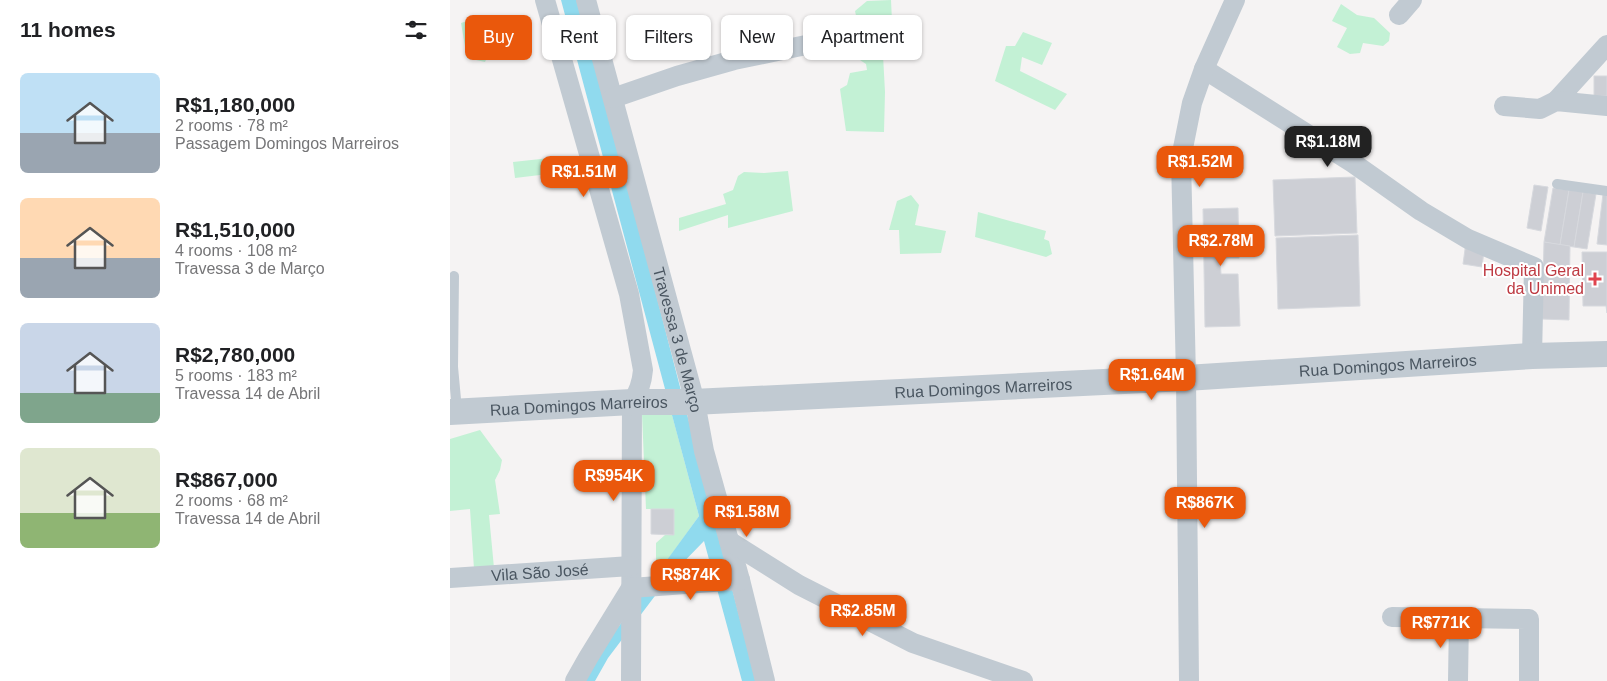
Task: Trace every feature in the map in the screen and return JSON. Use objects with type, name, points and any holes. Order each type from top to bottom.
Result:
[{"type":"street","points":[[545,0],[629,294],[643,370],[642,381],[637,395],[631,566],[643,591],[631,672]]},
{"type":"street","name":"Travessa 3 de Março","points":[[586,0],[694,402],[704,451],[729,541],[729,580],[765,681]]},
{"type":"street","points":[[1189,681],[1186,378],[1181,158],[1192,103],[1204,69],[1235,0]]},
{"type":"street","points":[[1504,106],[1540,109],[1556,101],[1607,45]]},
{"type":"street","points":[[613,98],[677,76],[734,60],[803,46]]},
{"type":"street","points":[[1204,69],[1353,163],[1421,211],[1468,239],[1534,267],[1532,356]]},
{"type":"street","points":[[1556,101],[1607,106]]},
{"type":"street","name":"Rua Domingos Marreiros","points":[[453,411],[637,402],[694,402],[1186,378],[1532,356],[1607,354]]},
{"type":"street","points":[[729,541],[800,585],[913,643],[1023,681]]},
{"type":"street","name":"Vila São José","points":[[450,578],[631,566]]},
{"type":"street","points":[[576,681],[588,658],[643,591],[729,580]]},
{"type":"street","points":[[1392,617],[1529,619],[1529,681]]},
{"type":"street","points":[[1458,681],[1459,618]]},
{"type":"lane","points":[[1558,184],[1607,191]]},
{"type":"lane","points":[[453,411],[454,276]]},
{"type":"green space","points":[[891,0],[892,15],[856,15],[855,11],[867,1]]},
{"type":"green space","points":[[1341,4],[1357,15],[1374,18],[1390,33],[1389,41],[1383,46],[1363,43],[1360,53],[1350,54],[1337,47],[1347,28],[1332,21]]},
{"type":"green space","points":[[465,22],[465,46],[461,23]]},
{"type":"green space","points":[[1023,32],[1052,43],[1042,65],[1022,57],[1020,71],[1067,94],[1055,110],[995,81],[1006,46],[1015,46]]},
{"type":"green space","points":[[860,60],[883,60],[884,132],[846,131],[840,89],[847,85],[850,73],[867,70],[866,64]]},
{"type":"green space","points":[[559,157],[565,172],[515,178],[513,162]]},
{"type":"green space","points":[[788,171],[793,211],[728,228],[728,215],[679,231],[679,218],[726,204],[723,194],[733,190],[738,176],[744,172]]},
{"type":"green space","points":[[911,195],[919,205],[915,225],[946,231],[941,253],[900,254],[899,230],[889,230],[897,201]]},
{"type":"green space","points":[[978,212],[1046,231],[1044,239],[1049,241],[1052,254],[1046,257],[975,237]]},
{"type":"green space","points":[[671,411],[699,516],[656,576],[656,543],[665,535],[674,535],[674,509],[646,509],[642,414]]},
{"type":"green space","points":[[480,430],[502,460],[495,480],[500,514],[489,515],[494,568],[474,569],[470,509],[450,511],[450,439]]},
{"type":"water","points":[[561,0],[580,0],[584,15],[565,15]]},
{"type":"water","points":[[577,60],[596,60],[756,681],[742,681],[704,541],[670,576],[608,658],[595,681],[581,681],[699,516]]},
{"type":"building","points":[[1594,76],[1607,76],[1607,96],[1594,96]]},
{"type":"building","points":[[1355,177],[1357,233],[1275,236],[1273,180]]},
{"type":"building","points":[[1534,185],[1548,187],[1541,231],[1527,228]]},
{"type":"building","points":[[1553,188],[1569,190],[1560,245],[1544,242]]},
{"type":"building","points":[[1569,190],[1583,192],[1574,247],[1560,245]]},
{"type":"building","points":[[1583,192],[1596,194],[1587,249],[1574,247]]},
{"type":"building","points":[[1603,194],[1607,194],[1607,245],[1597,244]]},
{"type":"building","points":[[1238,208],[1239,258],[1220,258],[1221,274],[1238,274],[1240,326],[1205,327],[1203,209]]},
{"type":"building","points":[[1358,235],[1360,306],[1278,309],[1276,238]]},
{"type":"building","points":[[1466,242],[1484,251],[1482,267],[1463,264]]},
{"type":"building","points":[[1544,242],[1570,246],[1569,320],[1542,319]]},
{"type":"building","name":"Hospital Geral da Unimed","points":[[1582,252],[1607,252],[1607,313],[1606,306],[1583,306]]},
{"type":"building","points":[[651,509],[674,509],[674,535],[651,534]]},
{"type":"place","name":"Hospital Geral da Unimed","points":[[1595,279]]}]
